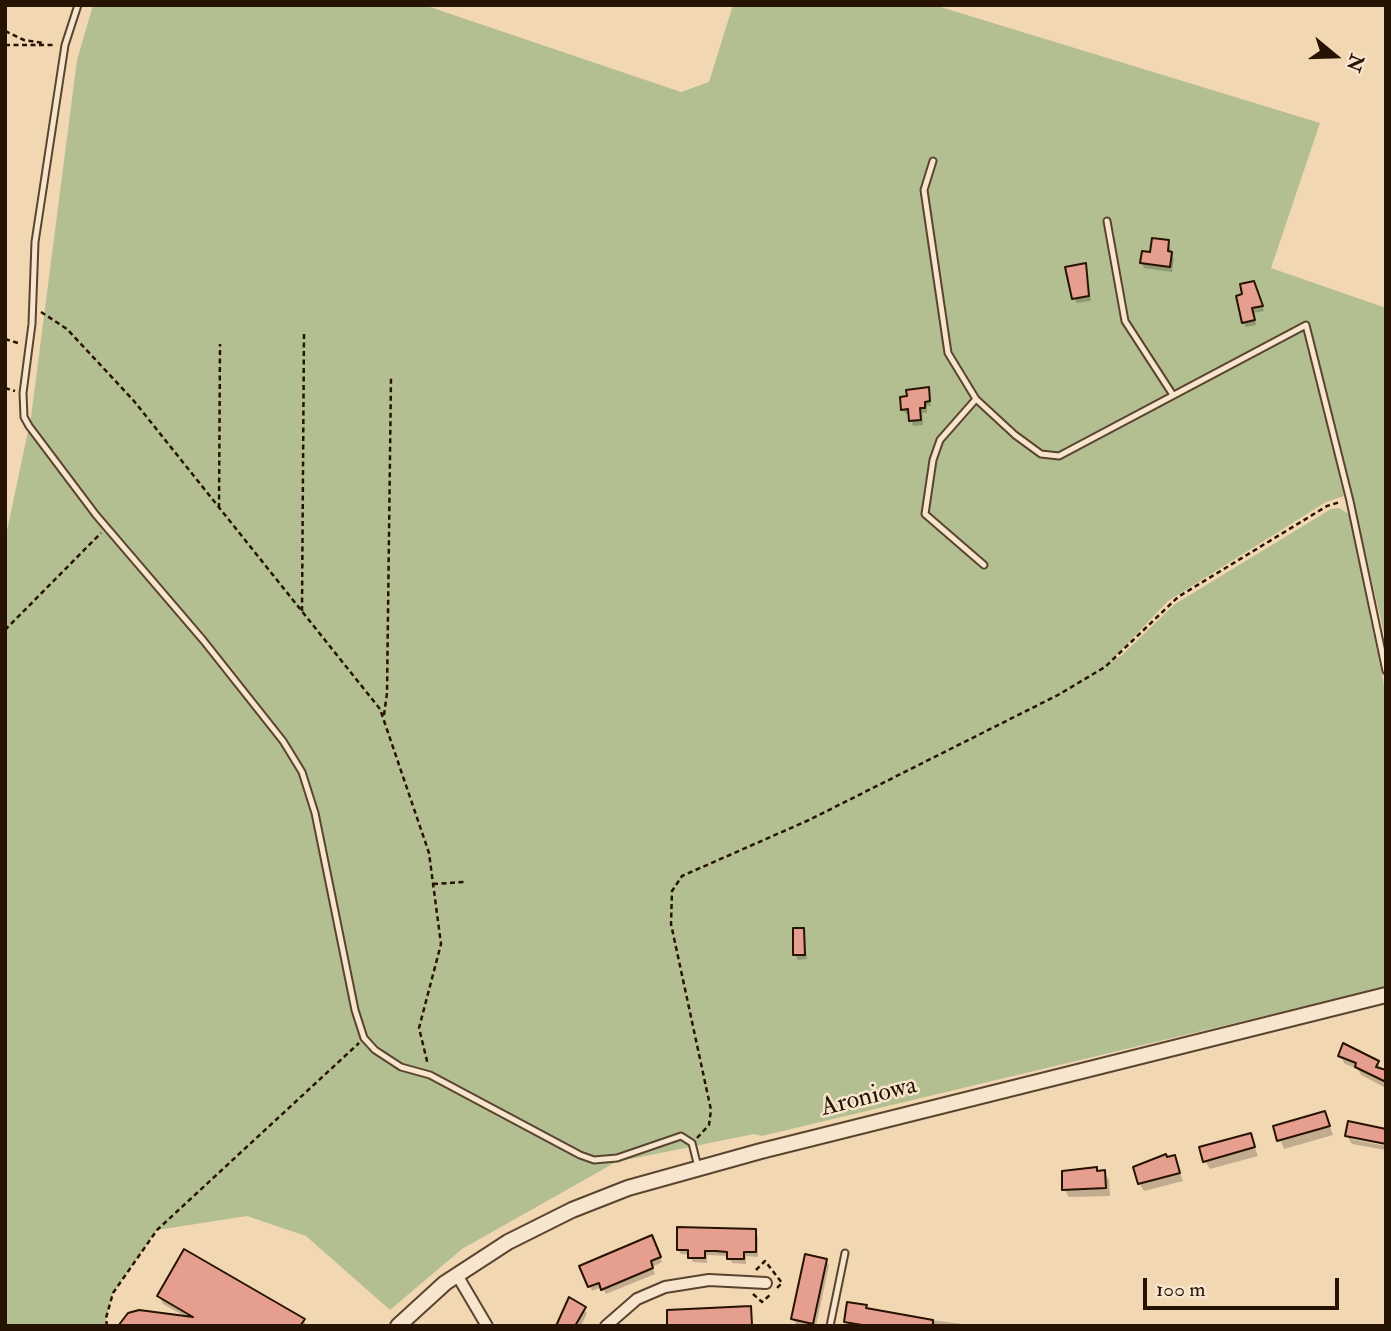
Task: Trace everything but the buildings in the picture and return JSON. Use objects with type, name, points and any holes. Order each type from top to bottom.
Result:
[{"type":"street","name":"Aroniowa","points":[[398,1326],[457,1275],[508,1242],[580,1206],[628,1188],[698,1167],[1386,995]]},
{"type":"street","points":[[457,1275],[487,1326]]},
{"type":"street","points":[[606,1326],[637,1299],[665,1287],[709,1280],[766,1283]]},
{"type":"lane","points":[[78,5],[65,45],[35,242],[23,393],[24,417],[107,528],[203,640],[283,741],[302,772],[315,813],[355,1010],[364,1038],[375,1050],[401,1067],[430,1075],[588,1158],[617,1158],[671,1137],[681,1136],[692,1143],[698,1167]]},
{"type":"lane","points":[[933,161],[924,190],[948,353],[976,399],[1014,435],[1041,454],[1059,456],[1306,325],[1350,501],[1386,671]]},
{"type":"lane","points":[[1107,221],[1125,321],[1173,395]]},
{"type":"lane","points":[[976,399],[940,440],[933,460],[925,514],[984,565]]},
{"type":"lane","points":[[830,1326],[845,1253]]},
{"type":"path","points":[[5,31],[24,40],[54,45]]},
{"type":"path","points":[[5,45],[65,45]]},
{"type":"path","points":[[32,306],[67,328],[126,392],[380,709],[429,853],[442,944],[419,1028],[430,1075]]},
{"type":"path","points":[[302,611],[304,331]]},
{"type":"path","points":[[5,339],[28,346]]},
{"type":"path","points":[[219,508],[220,344]]},
{"type":"path","points":[[384,719],[387,693],[391,377]]},
{"type":"path","points":[[692,1143],[709,1125],[711,1110],[671,924],[672,891],[682,876],[809,820],[1058,695],[1105,667],[1164,608],[1204,580],[1327,506],[1350,501]]},
{"type":"path","points":[[5,630],[107,528]]},
{"type":"path","points":[[433,884],[464,882]]},
{"type":"path","points":[[107,1326],[106,1318],[113,1293],[157,1230],[364,1038]]},
{"type":"green space","points":[[93,5],[424,5],[681,92],[709,82],[733,5],[934,5],[1320,123],[1271,268],[1386,308],[1386,642],[1353,500],[1312,348],[1344,496],[1326,502],[1168,601],[1108,664],[1122,655],[1175,604],[1331,509],[1339,508],[1349,514],[1386,695],[1386,987],[762,1136],[754,1134],[616,1162],[462,1249],[390,1310],[306,1236],[247,1216],[157,1230],[113,1293],[106,1318],[107,1326],[5,1326],[5,540],[31,417],[77,60]]}]
